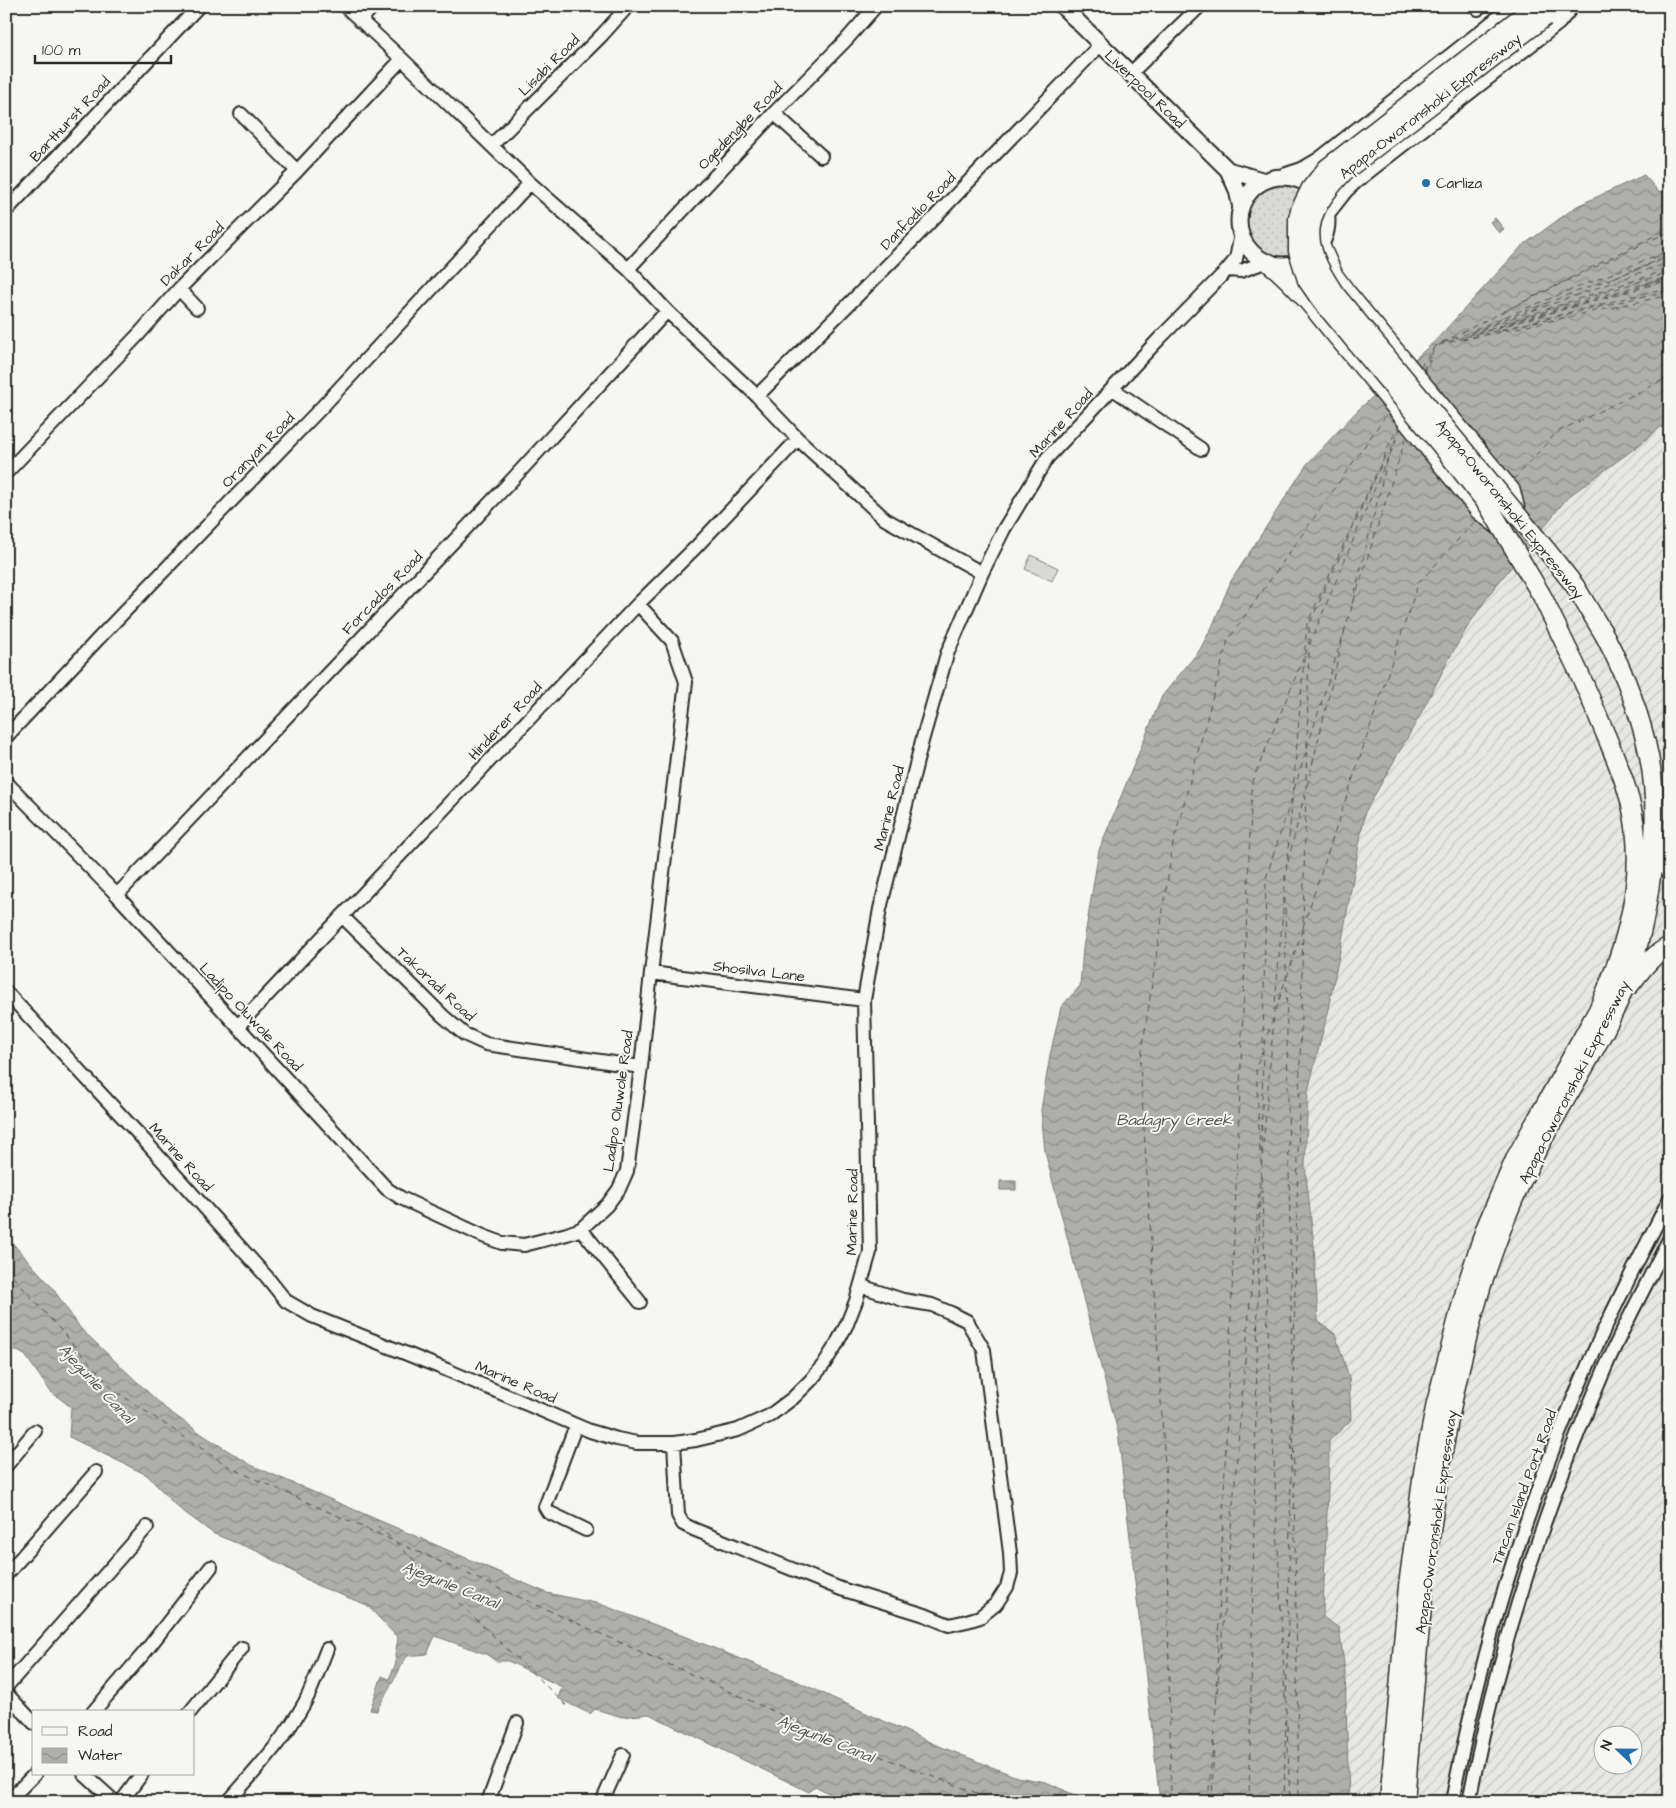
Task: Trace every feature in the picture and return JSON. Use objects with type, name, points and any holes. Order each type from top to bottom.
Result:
[{"type":"highway","name":"Apapa-Oworonshoki Expressway","points":[[1405,1802],[1426,1579],[1451,1402],[1482,1287],[1500,1235],[1528,1169],[1590,1057],[1620,997],[1637,952],[1646,913],[1651,874],[1654,802],[1649,755],[1631,690],[1605,636],[1575,586],[1335,294],[1321,273],[1311,251],[1311,224],[1318,202],[1328,188],[1346,170],[1546,10]]},
{"type":"highway","name":"Apapa-Oworonshoki Expressway","points":[[1389,1802],[1408,1586],[1424,1465],[1436,1403],[1465,1293],[1485,1228],[1516,1157],[1598,1010],[1621,952],[1635,890],[1637,866],[1636,837],[1627,790],[1584,682],[1542,596],[1488,505],[1312,287],[1299,257],[1297,229],[1300,210],[1318,178],[1327,168],[1546,10]]},
{"type":"highway","points":[[1320,245],[1334,276],[1510,491],[1516,512]]},
{"type":"highway","points":[[1267,262],[1288,280],[1361,365],[1480,511],[1502,528]]},
{"type":"highway","points":[[1653,834],[1670,872]]},
{"type":"highway","points":[[1620,997],[1648,962],[1661,950],[1670,946]]},
{"type":"main road","name":"Liverpool Road","points":[[1062,6],[1228,170],[1237,190],[1241,208]]},
{"type":"main road","points":[[1282,177],[1297,180],[1311,187],[1321,199],[1326,214],[1326,230],[1320,245],[1308,257],[1293,264],[1285,265],[1267,262],[1254,255],[1241,234],[1239,225],[1241,208],[1253,189],[1265,181],[1303,170],[1320,160],[1515,6]]},
{"type":"main road","points":[[1326,214],[1344,190],[1558,22],[1571,6]]},
{"type":"main road","name":"Liverpool Road","points":[[1228,170],[1265,181]]},
{"type":"street","name":"Barthurst Road","points":[[6,211],[198,6]]},
{"type":"street","points":[[345,6],[530,182],[628,269],[667,311],[757,396],[798,439],[885,519],[982,573]]},
{"type":"street","points":[[360,21],[373,6]]},
{"type":"street","name":"Lisabi Road","points":[[492,146],[602,35],[628,6]]},
{"type":"street","name":"Ogedengbe Road","points":[[628,269],[774,113],[847,39],[876,6]]},
{"type":"street","points":[[1131,73],[1200,6]]},
{"type":"street","name":"Danfodio Road","points":[[757,396],[908,245],[1100,45]]},
{"type":"street","name":"Dakar Road","points":[[6,473],[139,334],[179,289],[297,171],[402,59]]},
{"type":"street","points":[[774,113],[822,156]]},
{"type":"street","points":[[241,114],[297,171]]},
{"type":"street","name":"Oranyan Road","points":[[6,737],[322,407],[530,182]]},
{"type":"street","name":"Marine Road","points":[[6,992],[144,1140],[266,1276],[286,1301],[312,1316],[447,1370],[576,1425],[617,1439],[637,1443],[674,1443],[716,1436],[738,1430],[769,1416],[793,1398],[824,1364],[836,1345],[847,1324],[861,1286],[870,1252],[864,1000],[880,909],[922,740],[946,654],[1004,528],[1047,458],[1228,270],[1236,259],[1241,234]]},
{"type":"street","points":[[1228,270],[1241,272],[1267,262]]},
{"type":"street","points":[[179,289],[197,308]]},
{"type":"street","name":"Forcados Road","points":[[117,895],[511,481],[667,311]]},
{"type":"street","points":[[1113,389],[1201,449]]},
{"type":"street","name":"Hinderer Road","points":[[238,1026],[638,604],[695,548],[798,439]]},
{"type":"street","name":"Ladipo Oluwole Road","points":[[6,782],[117,895],[387,1189],[401,1198],[502,1243],[524,1244],[567,1234],[580,1229],[607,1205],[627,1171],[686,682],[672,641],[638,604]]},
{"type":"street","name":"Takoradi Road","points":[[342,916],[443,1016],[464,1034],[486,1044],[641,1067]]},
{"type":"street","name":"Shosilva Lane","points":[[651,973],[864,1000]]},
{"type":"street","name":"Tincan Island Port Road","points":[[1452,1802],[1464,1744],[1492,1632],[1535,1497],[1591,1356],[1670,1198]]},
{"type":"street","points":[[580,1229],[640,1302]]},
{"type":"street","points":[[1469,1802],[1491,1700],[1540,1538],[1565,1468],[1607,1364],[1670,1237]]},
{"type":"street","points":[[674,1443],[678,1515],[683,1524],[841,1589],[925,1615],[949,1625],[980,1617],[996,1604],[1007,1587],[1011,1573],[984,1350],[967,1321],[932,1305],[903,1300],[861,1286]]},
{"type":"street","points":[[576,1425],[545,1508],[548,1512],[586,1530]]},
{"type":"street","points":[[6,1466],[35,1431]]},
{"type":"street","points":[[6,1575],[96,1472]]},
{"type":"street","points":[[6,1687],[147,1527]]},
{"type":"street","points":[[95,1710],[145,1652],[210,1567]]},
{"type":"street","points":[[192,1710],[242,1648]]},
{"type":"street","points":[[228,1802],[294,1720],[305,1701],[327,1649]]},
{"type":"street","points":[[6,1693],[32,1721]]},
{"type":"street","points":[[488,1802],[517,1723]]},
{"type":"street","points":[[602,1802],[623,1755]]},
{"type":"street","points":[[7,1802],[33,1776]]},
{"type":"street","points":[[86,1776],[114,1802]]},
{"type":"street","points":[[121,1802],[140,1776]]},
{"type":"shaded area","points":[[1280,183],[1288,183],[1303,188],[1321,221],[1318,234],[1304,249],[1288,259],[1272,259],[1259,251],[1249,237],[1245,221],[1247,205],[1259,191]]},
{"type":"shaded area","points":[[1670,419],[1670,1802],[1349,1802],[1345,1671],[1339,1628],[1323,1617],[1324,1556],[1329,1486],[1329,1441],[1351,1420],[1349,1377],[1335,1334],[1318,1321],[1314,1246],[1305,1166],[1308,1091],[1326,1019],[1365,812],[1468,626],[1491,592],[1568,497],[1638,446]]},
{"type":"shaded area","points":[[1031,555],[1058,568],[1052,581],[1025,569]]},
{"type":"water","name":"Badagry Creek","points":[[1644,175],[1659,192],[1670,186],[1670,419],[1638,446],[1568,497],[1491,592],[1449,659],[1418,719],[1365,812],[1340,951],[1326,1019],[1308,1091],[1305,1166],[1314,1246],[1318,1321],[1335,1334],[1349,1377],[1351,1420],[1329,1441],[1323,1617],[1339,1628],[1345,1671],[1349,1802],[1160,1802],[1118,1432],[1045,1152],[1041,1110],[1050,1055],[1061,1007],[1080,986],[1083,948],[1099,850],[1162,696],[1199,651],[1212,627],[1231,581],[1307,464],[1358,410],[1435,341],[1522,246],[1577,206]]},
{"type":"water","points":[[1495,218],[1504,229],[1499,233],[1490,222]]},
{"type":"water","points":[[1000,1181],[1016,1181],[1016,1190],[1000,1190]]},
{"type":"water","name":"Ajegunle Canal","points":[[6,1236],[51,1286],[81,1329],[166,1409],[251,1465],[547,1593],[600,1604],[671,1631],[794,1680],[934,1744],[1017,1777],[1046,1782],[1090,1802],[846,1802],[815,1786],[809,1792],[649,1714],[622,1717],[595,1709],[590,1714],[558,1698],[562,1687],[508,1661],[496,1661],[486,1654],[435,1636],[427,1654],[407,1656],[377,1711],[370,1710],[382,1676],[389,1679],[396,1663],[395,1656],[398,1638],[367,1605],[316,1585],[259,1552],[214,1534],[176,1506],[147,1475],[69,1437],[71,1407],[50,1391],[25,1355],[6,1345]]},
{"type":"ferry route","points":[[1420,367],[1435,346],[1670,228]]},
{"type":"ferry route","points":[[1505,311],[1670,231]]},
{"type":"ferry route","points":[[1475,329],[1670,250]]},
{"type":"ferry route","points":[[1653,258],[1670,251]]},
{"type":"ferry route","points":[[1442,343],[1670,256]]},
{"type":"ferry route","points":[[1613,278],[1670,257]]},
{"type":"ferry route","points":[[1470,333],[1670,262]]},
{"type":"ferry route","points":[[1504,323],[1670,269]]},
{"type":"ferry route","points":[[1447,342],[1670,272]]},
{"type":"ferry route","points":[[1488,330],[1670,276]]},
{"type":"ferry route","points":[[1642,285],[1670,277]]},
{"type":"ferry route","points":[[1529,319],[1670,278]]},
{"type":"ferry route","points":[[1486,331],[1670,280]]},
{"type":"ferry route","points":[[1439,345],[1670,287]]},
{"type":"ferry route","points":[[1501,330],[1670,290]]},
{"type":"ferry route","points":[[1462,340],[1670,295]]},
{"type":"ferry route","points":[[1476,334],[1487,330]]},
{"type":"ferry route","points":[[1464,337],[1477,334]]},
{"type":"ferry route","points":[[1423,371],[1433,349]]},
{"type":"ferry route","points":[[1425,376],[1433,351]]},
{"type":"ferry route","points":[[1423,373],[1427,365]]},
{"type":"ferry route","points":[[1513,480],[1557,432],[1670,377]]},
{"type":"ferry route","points":[[1171,1802],[1166,1481],[1140,1064],[1173,844],[1228,640],[1389,411]]},
{"type":"ferry route","points":[[1208,1802],[1307,624],[1399,424]]},
{"type":"ferry route","points":[[1305,655],[1401,426]]},
{"type":"ferry route","points":[[1307,748],[1407,434]]},
{"type":"ferry route","points":[[1352,604],[1387,462],[1398,435]]},
{"type":"ferry route","points":[[1309,644],[1309,625],[1386,454]]},
{"type":"ferry route","points":[[1303,927],[1418,584],[1476,520]]},
{"type":"ferry route","points":[[1307,786],[1345,630]]},
{"type":"ferry route","points":[[1284,1802],[1309,648]]},
{"type":"ferry route","points":[[1216,1696],[1252,782],[1303,659]]},
{"type":"ferry route","points":[[1294,790],[1306,751]]},
{"type":"ferry route","points":[[1288,862],[1305,793]]},
{"type":"ferry route","points":[[1261,1164],[1266,878],[1292,797]]},
{"type":"ferry route","points":[[1285,873],[1285,881]]},
{"type":"ferry route","points":[[1285,898],[1292,1369]]},
{"type":"ferry route","points":[[1287,977],[1302,931]]},
{"type":"ferry route","points":[[1276,1010],[1285,981]]},
{"type":"ferry route","points":[[1264,1045],[1274,1016]]},
{"type":"ferry route","points":[[1260,1152],[1256,1068],[1262,1052]]},
{"type":"ferry route","points":[[1261,1176],[1285,1699]]},
{"type":"ferry route","points":[[1249,1802],[1260,1190]]},
{"type":"ferry route","points":[[6,1269],[115,1391],[231,1468],[840,1741],[1000,1802]]},
{"type":"ferry route","points":[[1293,1415],[1299,1802]]},
{"type":"ferry route","points":[[378,1526],[392,1539]]},
{"type":"ferry route","points":[[395,1542],[568,1707]]},
{"type":"ferry route","points":[[1287,1725],[1290,1802]]},
{"type":"ferry route","points":[[1212,1802],[1214,1735]]},
{"type":"place","name":"Carliza","points":[[1426,183]]}]
